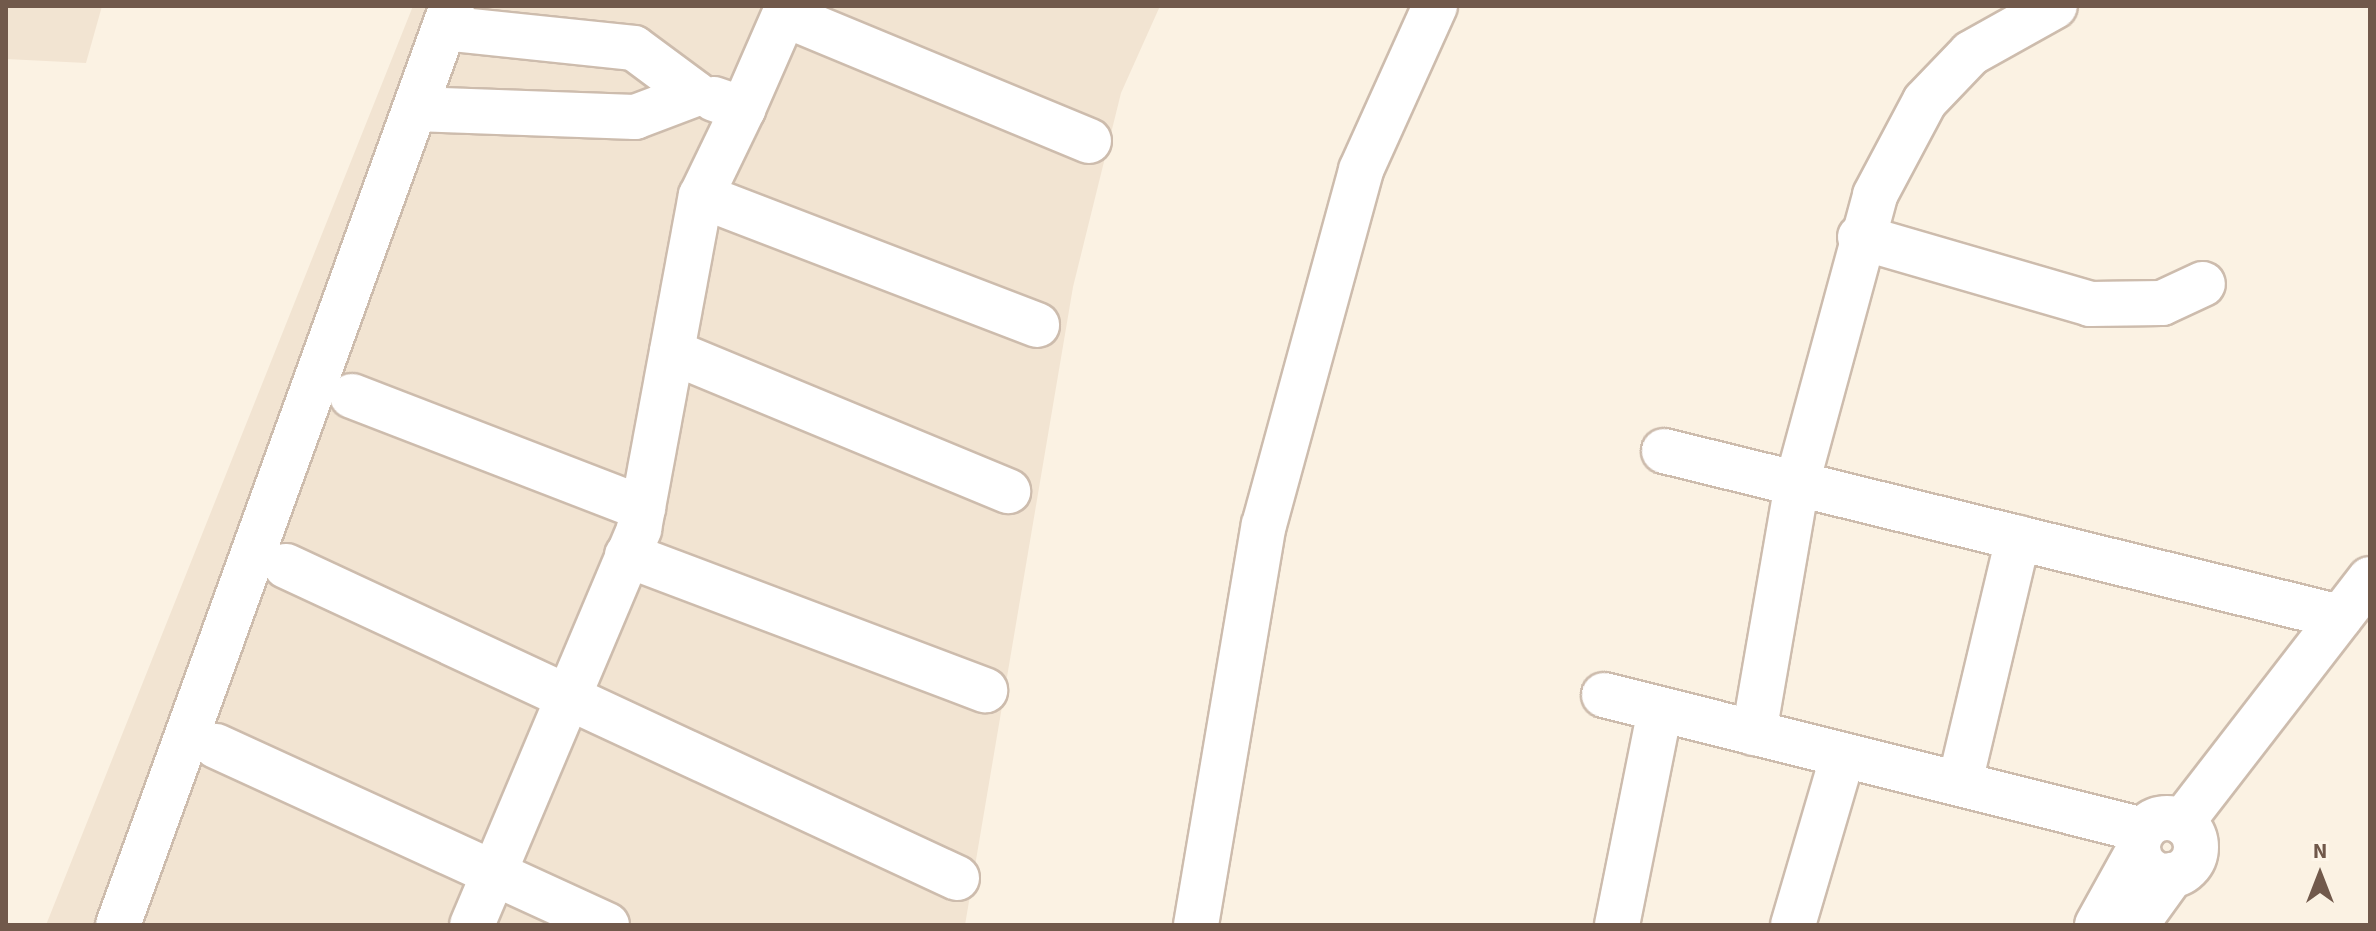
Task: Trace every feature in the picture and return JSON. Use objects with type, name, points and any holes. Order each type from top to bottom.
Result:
[{"type":"street","points":[[1196,925],[1264,525],[1361,170],[1435,6]]},
{"type":"street","points":[[1754,733],[1797,483],[1860,237],[1925,101],[1971,53],[2055,6]]},
{"type":"street","points":[[472,925],[627,555],[643,508],[701,196],[786,10],[1089,141]]},
{"type":"street","points":[[118,925],[448,17],[634,48],[693,92],[743,109]]},
{"type":"street","points":[[415,109],[635,117],[693,92]]},
{"type":"street","points":[[701,196],[1037,325]]},
{"type":"street","points":[[1860,237],[2090,304],[2162,303],[2203,284]]},
{"type":"street","points":[[672,352],[1008,491]]},
{"type":"street","points":[[352,396],[643,508]]},
{"type":"street","points":[[1664,451],[2340,617]]},
{"type":"street","points":[[1960,782],[2018,538]]},
{"type":"street","points":[[627,555],[985,690]]},
{"type":"street","points":[[286,566],[566,702],[957,878]]},
{"type":"street","points":[[2097,925],[2370,579]]},
{"type":"street","points":[[1604,695],[1960,782],[2159,845]]},
{"type":"street","points":[[1617,925],[1660,710]]},
{"type":"street","points":[[216,746],[607,925]]},
{"type":"street","points":[[1793,925],[1843,755]]},
{"type":"street","points":[[2136,925],[2159,845]]},
{"type":"shaded area","points":[[6,6],[102,6],[86,63],[6,59]]},
{"type":"shaded area","points":[[413,6],[1160,6],[1121,93],[1073,287],[965,925],[46,925]]}]
